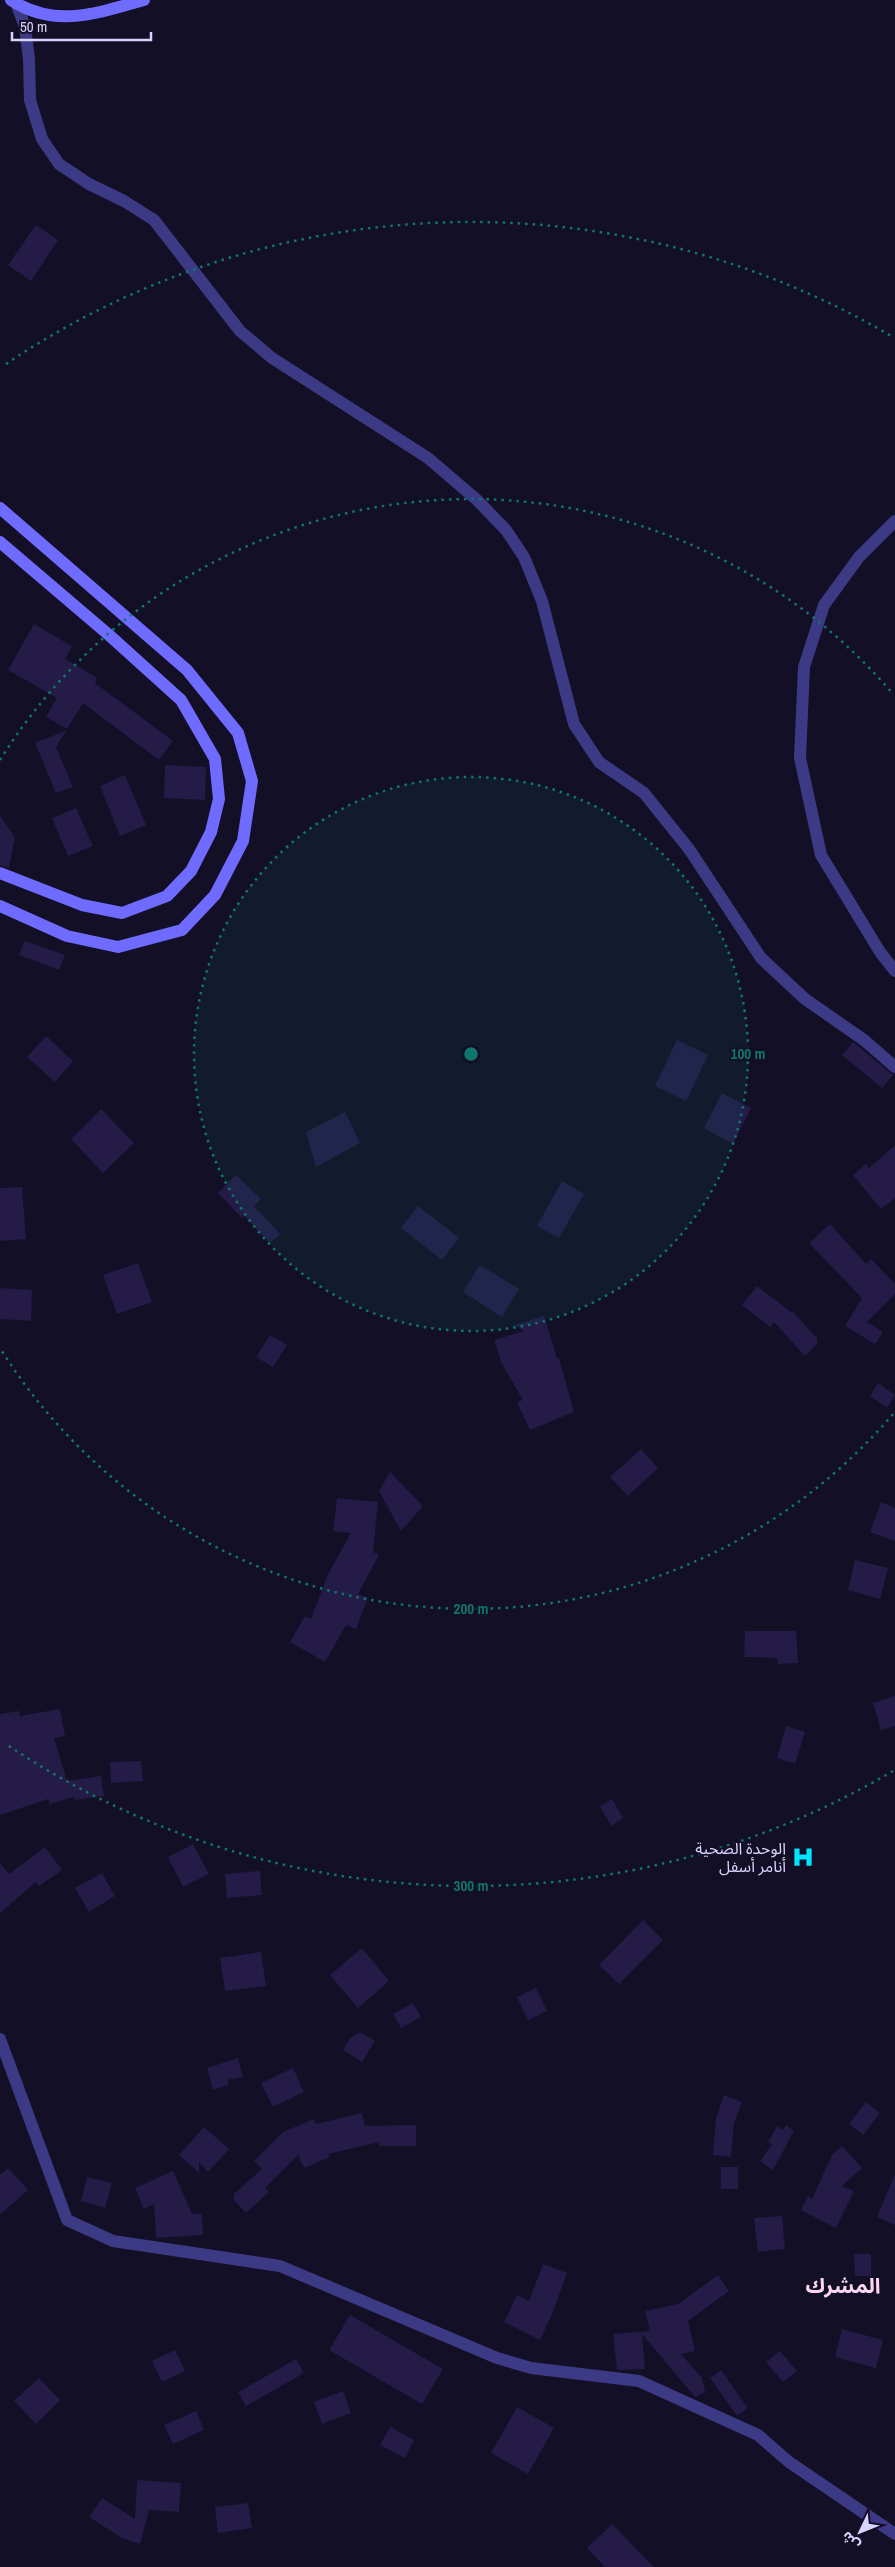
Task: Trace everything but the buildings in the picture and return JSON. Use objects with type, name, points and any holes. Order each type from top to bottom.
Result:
[{"type":"street","points":[[14,2],[36,13],[71,18],[144,0]]},
{"type":"street","points":[[14,2],[25,27],[29,59],[30,100],[42,139],[59,164],[89,184],[124,201],[154,220],[240,331],[272,358],[428,458],[477,500],[506,530],[524,557],[542,601],[574,724],[599,762],[644,793],[688,849],[760,958],[805,999],[864,1040],[895,1067]]},
{"type":"street","points":[[0,508],[187,670],[238,733],[252,781],[243,841],[214,895],[182,930],[118,947],[67,936],[0,906]]},
{"type":"street","points":[[895,521],[859,557],[824,605],[804,667],[800,758],[821,855],[880,952],[895,970]]},
{"type":"street","points":[[0,542],[109,635],[181,700],[215,759],[219,799],[211,832],[191,871],[167,896],[122,913],[82,905],[0,873]]},
{"type":"street","points":[[0,2039],[67,2220],[113,2241],[280,2266],[497,2358],[531,2368],[639,2381],[758,2435],[788,2462],[895,2534]]},
{"type":"place","name":"الوحدة الصحية أنامر أسفل","points":[[803,1857]]},
{"type":"district","name":"المشرك","points":[[843,2286]]}]
